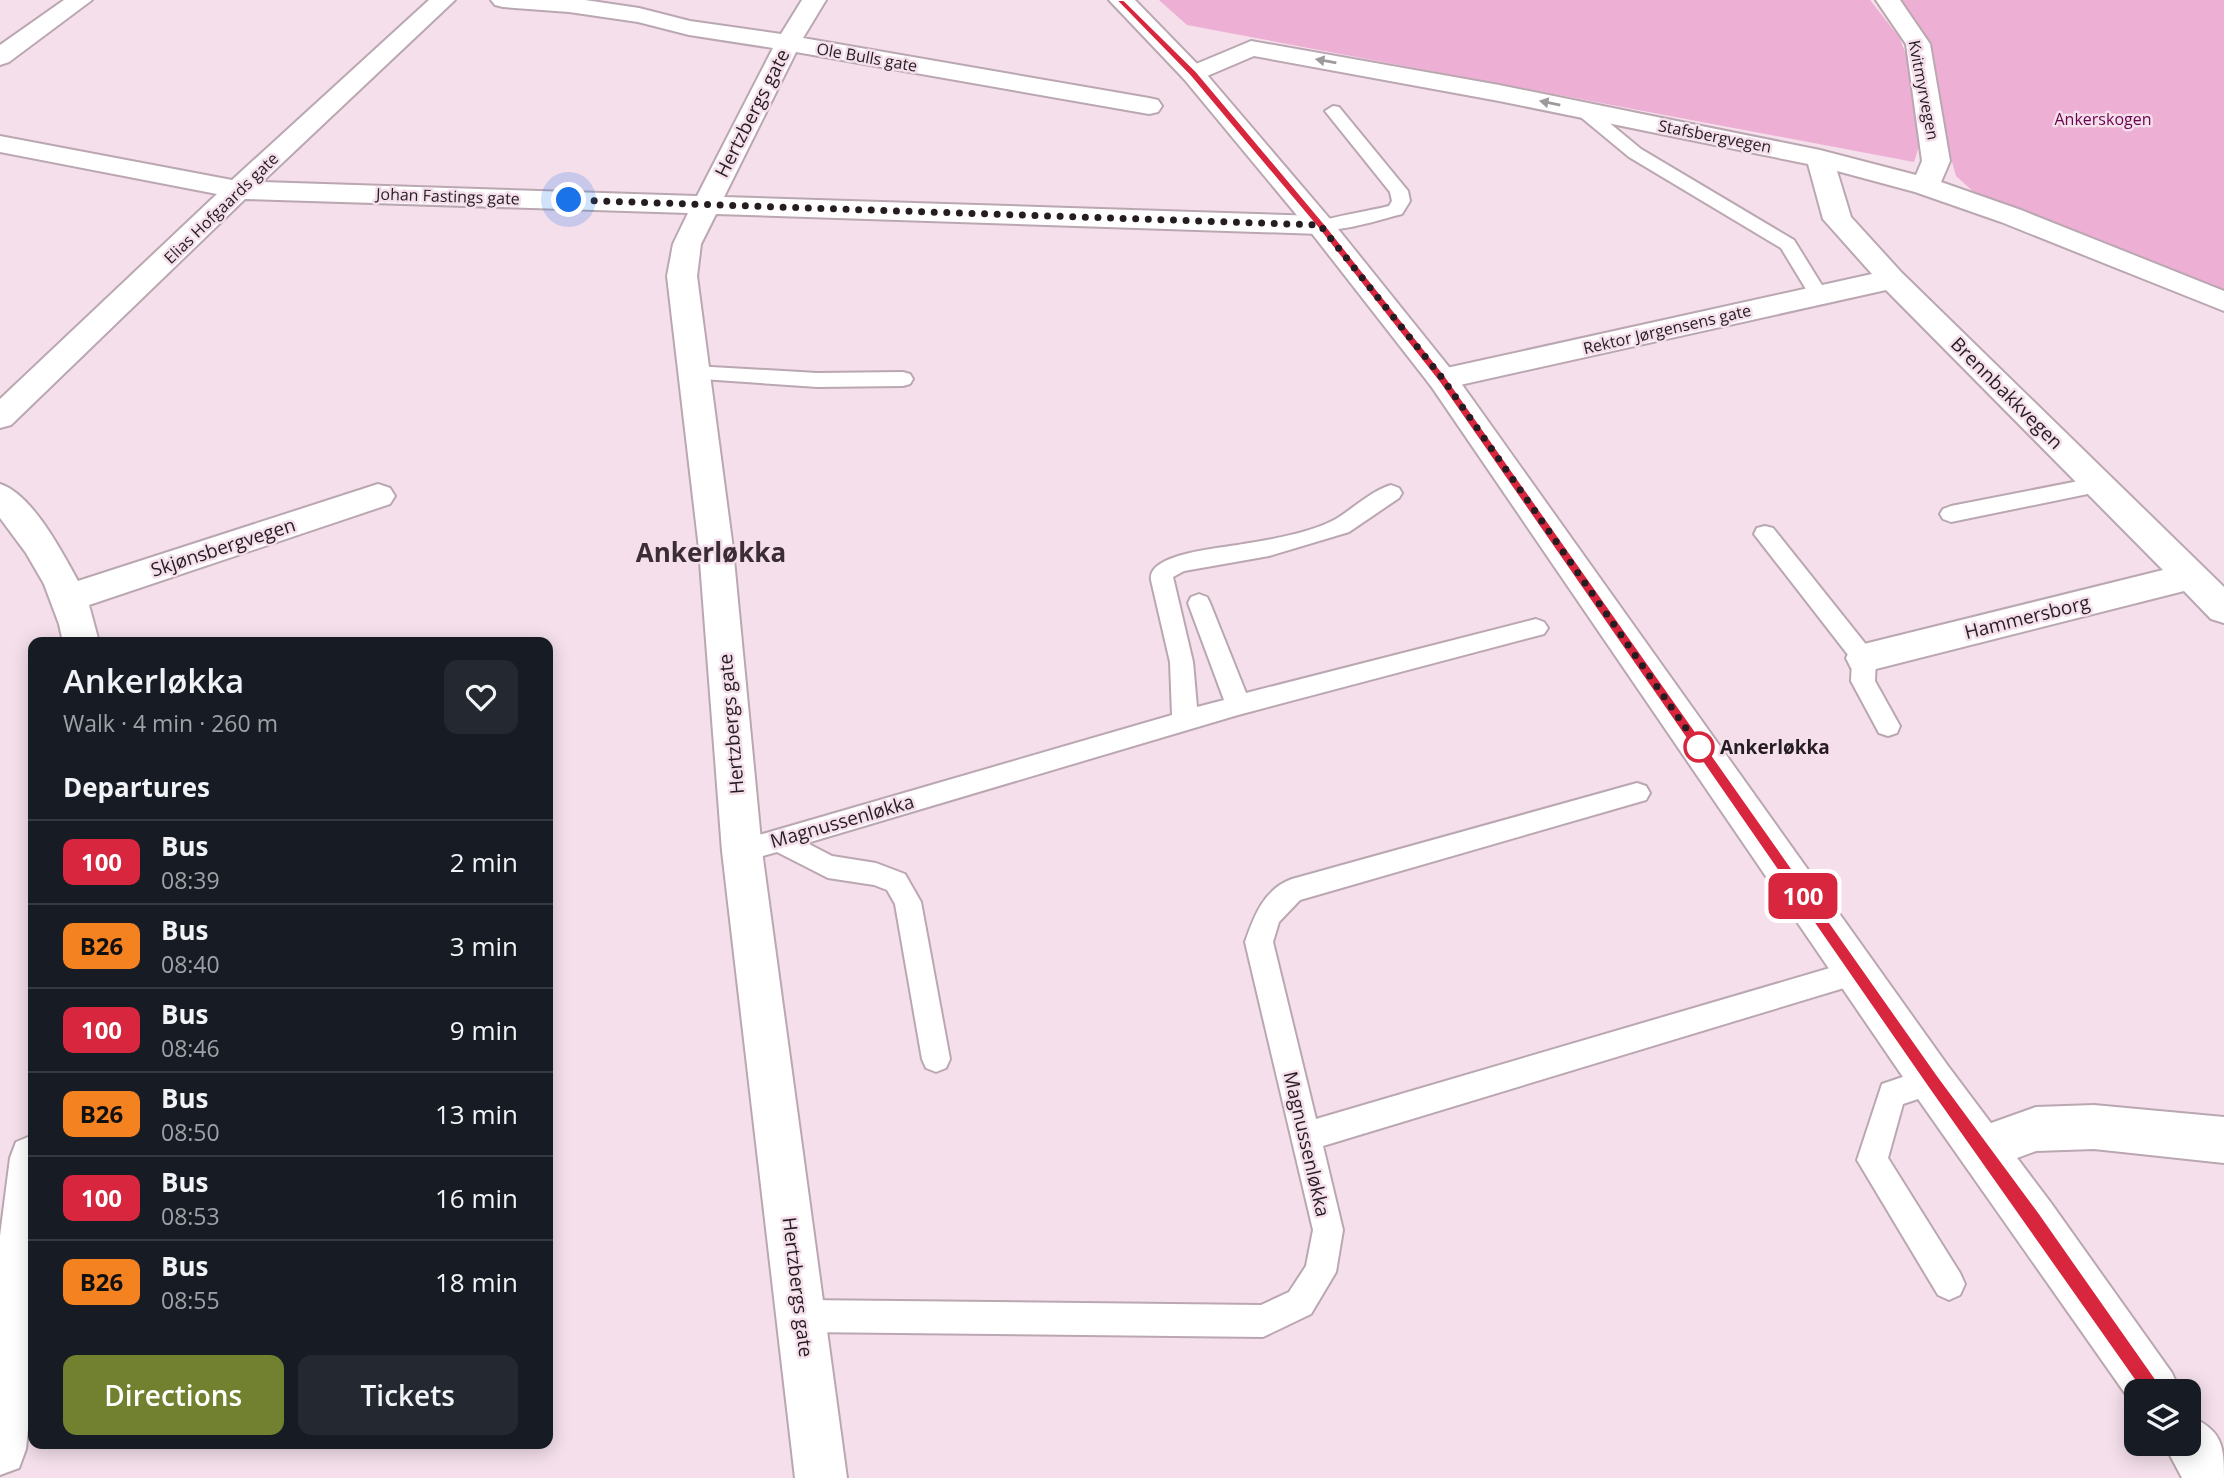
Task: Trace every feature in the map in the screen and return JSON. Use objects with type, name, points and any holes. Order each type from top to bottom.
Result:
[{"type":"street","points":[[0,57],[80,0]]},
{"type":"street","name":"Elias Hofgaards gate","points":[[0,417],[443,0]]},
{"type":"street","name":"Ole Bulls gate","points":[[503,0],[569,5],[639,15],[689,29],[788,43],[1149,106]]},
{"type":"street","name":"Hertzbergs gate","points":[[814,0],[788,43],[706,204],[687,244],[682,276],[716,549],[760,845],[802,1317],[821,1478]]},
{"type":"street","points":[[1121,0],[1193,74],[1320,225],[1443,379],[1932,1081],[2146,1379]]},
{"type":"street","name":"Kvitmyrvegen","points":[[1888,0],[1918,44],[1936,161],[1925,186]]},
{"type":"street","name":"Stafsbergvegen","points":[[1193,74],[1251,48],[1583,110],[1820,158],[1925,186],[2011,216],[2224,302]]},
{"type":"street","name":"Johan Fastings gate","points":[[0,144],[239,190],[1320,225]]},
{"type":"street","name":"Brennbakkvegen","points":[[1820,158],[1837,219],[1892,279],[2224,610]]},
{"type":"street","name":"Rektor Jørgensens gate","points":[[1443,379],[1892,279]]},
{"type":"street","points":[[0,496],[15,511],[50,564],[67,598],[79,637]]},
{"type":"street","name":"Skjønsbergvegen","points":[[67,598],[378,496]]},
{"type":"street","name":"Hammersborg","points":[[1864,658],[2190,576]]},
{"type":"street","points":[[1982,1148],[2036,1129],[2094,1127],[2224,1139]]},
{"type":"street","points":[[0,1449],[28,1202]]},
{"type":"street","points":[[2199,1456],[2214,1478]]},
{"type":"lane","points":[[1583,110],[1635,153],[1788,244],[1819,295]]},
{"type":"lane","points":[[1320,225],[1396,210],[1401,201],[1399,191],[1333,111]]},
{"type":"lane","points":[[694,373],[817,380],[904,379]]},
{"type":"lane","points":[[1951,514],[2099,485]]},
{"type":"lane","points":[[1185,720],[1187,690],[1174,624],[1163,595],[1161,573],[1179,564],[1269,548],[1341,526],[1391,493]]},
{"type":"lane","points":[[1765,534],[1864,658],[1863,681],[1888,726]]},
{"type":"lane","points":[[1199,603],[1238,705]]},
{"type":"lane","name":"Magnussenløkka","points":[[760,845],[1238,705],[1536,628]]},
{"type":"lane","name":"Magnussenløkka","points":[[802,1317],[1263,1321],[1300,1303],[1320,1272],[1328,1230],[1259,942],[1268,915],[1292,891],[1637,793]]},
{"type":"lane","points":[[760,845],[828,867],[876,874],[896,882],[908,902],[936,1059]]},
{"type":"lane","points":[[1305,1136],[1857,972]]},
{"type":"lane","points":[[1932,1081],[1892,1094],[1872,1160],[1949,1284]]},
{"type":"green space","points":[[1159,0],[1870,0],[1899,37],[1910,64],[1922,136],[1914,162],[1187,25]]},
{"type":"green space","name":"Ankerskogen","points":[[1891,0],[2224,0],[2224,293],[1987,204],[1956,176],[1925,66]]},
{"type":"bus line","name":"100","points":[[1121,0],[1193,74],[1320,225],[1443,379],[1932,1081],[2146,1379]]},
{"type":"place","name":"Ankerløkka","points":[[1699,747]]},
{"type":"district","name":"Ankerløkka","points":[[711,552]]},
{"type":"route","points":[[569,200],[1320,225],[1443,379],[1699,747]]}]
